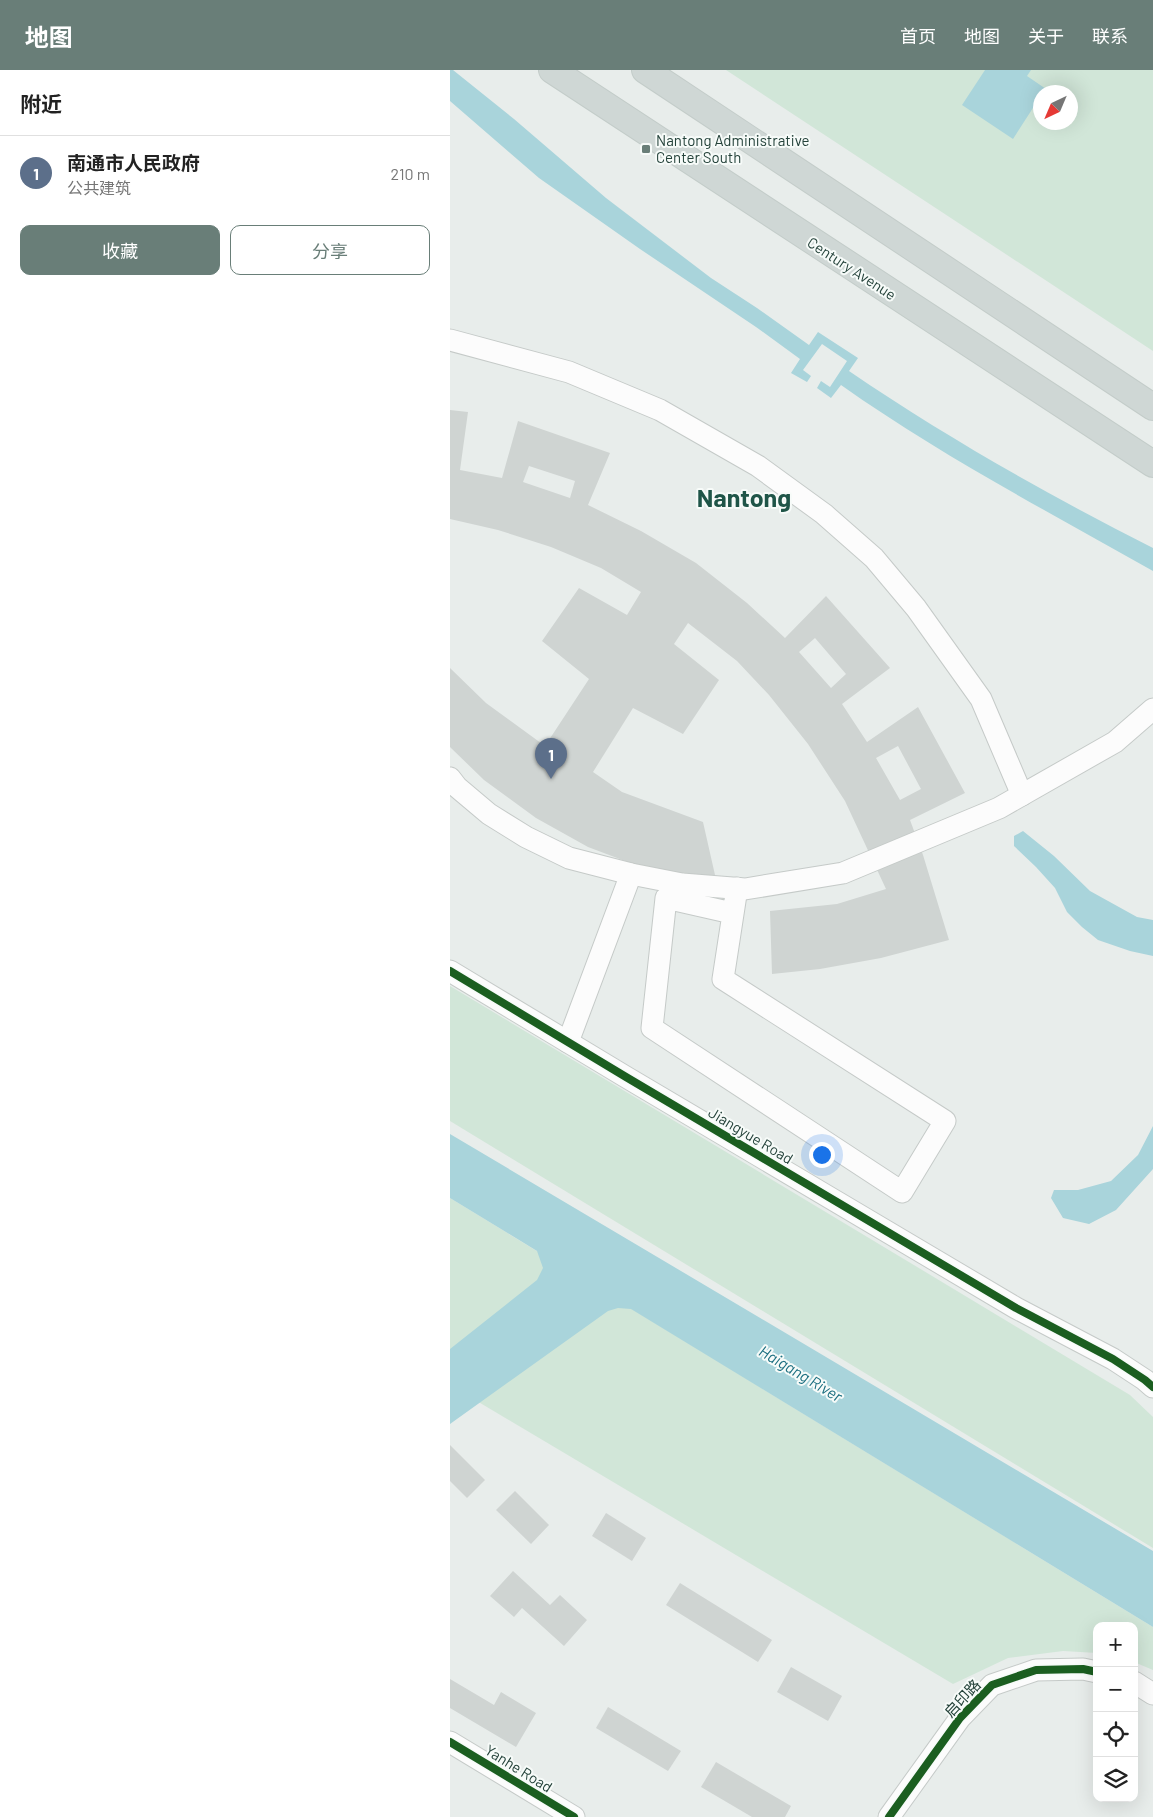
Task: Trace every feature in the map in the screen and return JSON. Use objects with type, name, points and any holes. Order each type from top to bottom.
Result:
[{"type":"main road","name":"Century Avenue","points":[[552,70],[1153,464]]},
{"type":"main road","points":[[644,70],[1153,407]]},
{"type":"street","points":[[450,340],[569,372],[660,410],[758,466],[824,514],[874,558],[916,608],[981,699],[1022,795]]},
{"type":"street","points":[[450,778],[457,787],[489,814],[526,837],[569,858],[631,874],[682,884],[745,889],[843,874],[999,808],[1115,742],[1153,709]]},
{"type":"street","points":[[568,1042],[631,874]]},
{"type":"street","points":[[732,912],[666,898],[652,1028],[902,1192],[945,1121],[723,979],[737,888]]},
{"type":"street","name":"Jiangyue Road","points":[[450,971],[1016,1308],[1150,1378]]},
{"type":"street","name":"启印路","points":[[889,1817],[960,1718],[992,1685],[1036,1670],[1083,1669],[1093,1671]]},
{"type":"street","points":[[1138,1682],[1153,1687]]},
{"type":"street","points":[[1138,1684],[1153,1694]]},
{"type":"street","name":"Yanhe Road","points":[[450,1742],[574,1817]]},
{"type":"green space","points":[[726,70],[1153,70],[1153,351]]},
{"type":"green space","points":[[450,986],[1130,1395],[1153,1417],[1153,1548],[450,1121]]},
{"type":"green space","points":[[450,1198],[1153,1627],[1153,1670],[1138,1664],[1138,1622],[1093,1622],[1093,1653],[1063,1651],[1008,1658],[953,1684],[450,1385]]},
{"type":"water","points":[[450,70],[453,70],[514,119],[606,198],[711,278],[809,345],[818,332],[858,358],[849,371],[923,419],[998,464],[1153,548],[1153,571],[955,459],[878,411],[841,385],[831,398],[817,388],[821,381],[830,387],[847,361],[822,344],[803,370],[811,376],[807,382],[791,373],[800,359],[539,178],[450,101]]},
{"type":"water","points":[[985,70],[1031,70],[1027,76],[1040,85],[1033,85],[1033,108],[1013,139],[962,105]]},
{"type":"water","points":[[1023,831],[1054,856],[1090,891],[1137,917],[1153,920],[1153,956],[1130,951],[1098,940],[1082,927],[1067,912],[1055,888],[1014,846],[1014,836]]},
{"type":"water","points":[[1153,1126],[1153,1169],[1116,1210],[1089,1224],[1063,1218],[1051,1198],[1054,1190],[1078,1190],[1111,1181],[1138,1155]]},
{"type":"water","name":"Haigang River","points":[[450,1134],[1153,1551],[1153,1627],[631,1309],[618,1308],[608,1311],[450,1424],[450,1349],[537,1280],[543,1268],[537,1251],[450,1198]]},
{"type":"building","points":[[450,410],[468,412],[460,470],[502,478],[518,421],[610,453],[588,505],[641,531],[696,563],[747,603],[785,638],[826,596],[890,668],[842,704],[867,742],[918,707],[965,793],[910,820],[923,855],[949,940],[881,958],[820,969],[772,974],[770,911],[837,904],[886,889],[845,801],[808,744],[769,695],[737,661],[688,623],[674,644],[719,680],[683,734],[633,708],[593,772],[622,792],[703,822],[715,875],[679,875],[633,864],[588,847],[536,818],[484,780],[450,747],[450,668],[486,703],[545,746],[589,679],[542,641],[579,588],[627,615],[641,592],[601,568],[551,547],[498,530],[450,519]],"holes":[[[529,466],[575,481],[570,498],[523,482]],[[815,638],[846,674],[831,688],[799,652]],[[898,746],[921,789],[900,800],[876,758]]]},
{"type":"building","points":[[450,1445],[485,1480],[467,1498],[450,1481]]},
{"type":"building","points":[[515,1491],[549,1525],[531,1544],[496,1510]]},
{"type":"building","points":[[606,1513],[646,1538],[632,1561],[592,1536]]},
{"type":"building","points":[[513,1571],[550,1605],[560,1595],[587,1620],[564,1646],[522,1608],[514,1617],[490,1596]]},
{"type":"building","points":[[680,1583],[772,1640],[758,1662],[666,1605]]},
{"type":"building","points":[[791,1667],[842,1696],[828,1721],[777,1692]]},
{"type":"building","points":[[450,1679],[494,1705],[501,1692],[536,1713],[516,1747],[450,1708]]},
{"type":"building","points":[[608,1707],[681,1751],[668,1771],[596,1728]]},
{"type":"building","points":[[716,1762],[791,1806],[785,1817],[752,1817],[701,1787]]},
{"type":"cycle path","points":[[450,971],[1016,1308],[1113,1359],[1153,1387]]},
{"type":"cycle path","points":[[889,1817],[960,1718],[992,1685],[1036,1670],[1083,1669],[1093,1671]]},
{"type":"cycle path","points":[[450,1742],[574,1817]]},
{"type":"place","name":"Nantong Administrative Center South","points":[[646,149]]},
{"type":"place","name":"南通市人民政府","points":[[551,779]]},
{"type":"district","name":"Nantong","points":[[744,497]]}]
